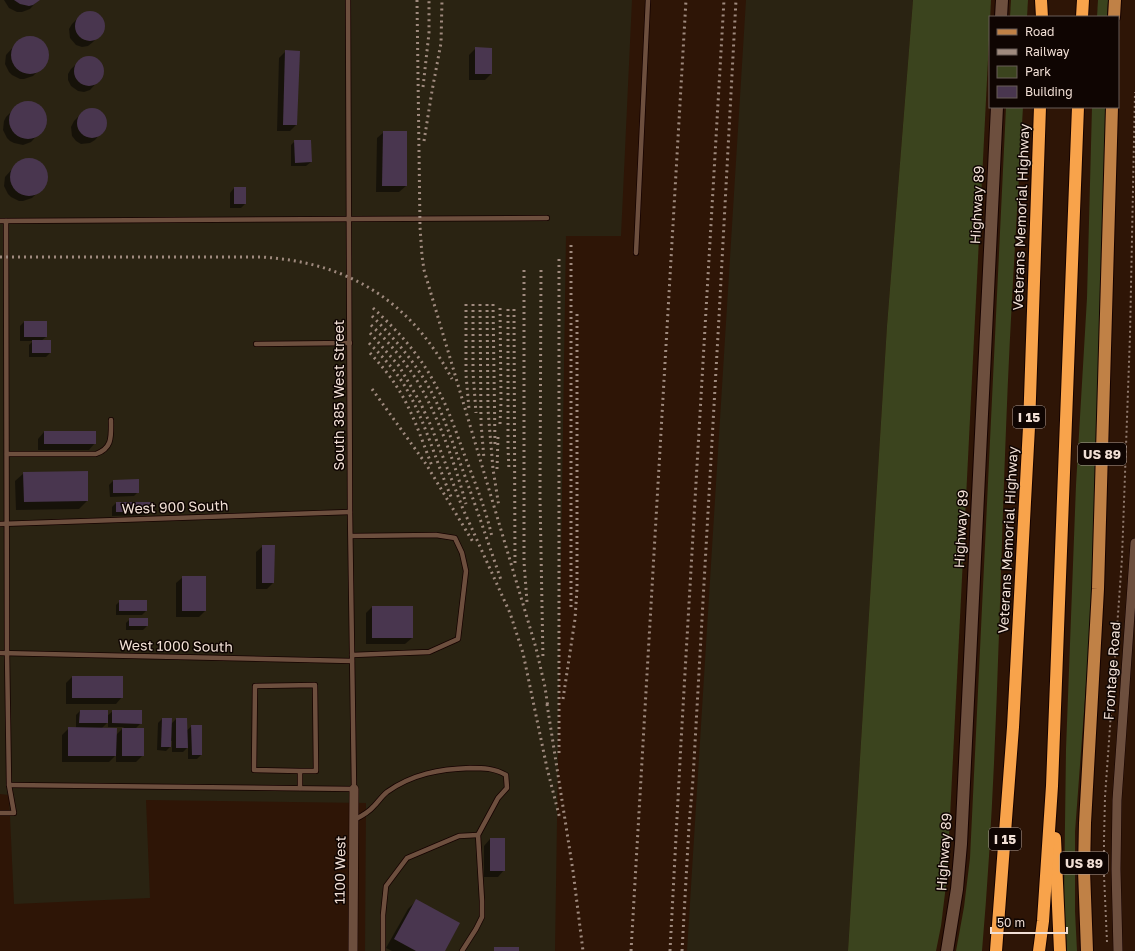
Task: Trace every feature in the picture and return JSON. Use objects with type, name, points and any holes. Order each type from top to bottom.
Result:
[{"type":"highway","points":[[1041,0],[1043,16]]},
{"type":"highway","points":[[1043,16],[1044,0]]},
{"type":"highway","points":[[1082,16],[1083,0]]},
{"type":"highway","name":"Veterans Memorial Highway","points":[[996,951],[1013,727],[1028,435],[1040,108]]},
{"type":"highway","name":"I 15","points":[[1039,951],[1043,921],[1052,786],[1078,108]]},
{"type":"highway","points":[[1052,786],[1060,951]]},
{"type":"main road","points":[[1001,16],[1002,0]]},
{"type":"main road","points":[[1114,16],[1115,0]]},
{"type":"main road","name":"Highway 89","points":[[947,951],[957,889],[961,844],[996,108]]},
{"type":"main road","name":"US 89","points":[[1087,951],[1084,870],[1085,823],[1098,581],[1112,108]]},
{"type":"street","name":"Frontage Road","points":[[1118,951],[1116,869],[1117,800],[1135,543]]},
{"type":"street","name":"1100 West","points":[[353,951],[354,789]]},
{"type":"lane","name":"South 385 West Street","points":[[348,0],[350,512],[354,789]]},
{"type":"lane","points":[[636,253],[648,0]]},
{"type":"lane","points":[[0,221],[547,218]]},
{"type":"lane","points":[[0,813],[14,813],[9,785],[7,652],[6,221]]},
{"type":"lane","points":[[256,344],[350,343]]},
{"type":"lane","points":[[7,454],[96,454],[106,448],[109,443],[111,438],[111,420]]},
{"type":"lane","name":"West 900 South","points":[[0,524],[350,512]]},
{"type":"lane","points":[[351,536],[436,535],[455,538],[462,553],[466,571],[458,639],[429,652],[352,655]]},
{"type":"lane","name":"West 1000 South","points":[[0,652],[352,661]]},
{"type":"lane","points":[[254,686],[315,686],[316,771],[300,771],[254,770],[254,686]]},
{"type":"lane","points":[[354,820],[366,814],[385,794],[403,782],[427,772],[452,768],[487,768],[498,770],[506,775],[507,788],[498,798],[478,835],[482,917],[462,951]]},
{"type":"lane","points":[[300,771],[300,788]]},
{"type":"lane","points":[[9,785],[354,789]]},
{"type":"lane","points":[[383,951],[383,915],[386,886],[407,858],[459,836],[478,835]]},
{"type":"path","points":[[1107,943],[1104,833],[1122,566],[1130,335],[1135,92]]},
{"type":"shaded area","points":[[0,0],[632,0],[621,236],[566,236],[555,951],[365,951],[366,803],[146,800],[150,898],[14,904],[9,795],[0,794]]},
{"type":"shaded area","points":[[746,0],[913,0],[887,326],[848,951],[687,951]]},
{"type":"green space","points":[[913,0],[991,0],[947,877],[941,926],[936,951],[848,951],[887,326]]},
{"type":"green space","points":[[1011,0],[1028,0],[1027,16],[1010,16]]},
{"type":"green space","points":[[1098,0],[1108,0],[1107,16],[1097,16]]},
{"type":"green space","points":[[1006,108],[1023,108],[1008,389],[991,821],[982,951],[956,951],[964,907],[970,858]]},
{"type":"green space","points":[[1092,108],[1106,108],[1097,538],[1075,832],[1075,911],[1077,951],[1067,951],[1064,898],[1066,749],[1076,485],[1087,298]]},
{"type":"building","points":[[14,0],[40,0],[29,6],[20,4]]},
{"type":"building","points":[[90,11],[101,15],[105,26],[101,37],[90,41],[79,37],[75,26],[79,15]]},
{"type":"building","points":[[30,36],[43,42],[49,55],[43,68],[30,74],[17,68],[11,55],[17,42]]},
{"type":"building","points":[[475,47],[492,48],[492,74],[475,74]]},
{"type":"building","points":[[285,50],[300,51],[297,125],[283,125]]},
{"type":"building","points":[[89,56],[100,60],[104,71],[100,82],[89,86],[78,82],[74,71],[78,60]]},
{"type":"building","points":[[28,101],[41,107],[47,120],[41,133],[28,139],[15,133],[9,120],[15,107]]},
{"type":"building","points":[[92,108],[103,112],[107,123],[103,134],[92,138],[81,134],[77,123],[81,112]]},
{"type":"building","points":[[383,131],[407,131],[407,186],[382,186]]},
{"type":"building","points":[[294,140],[311,140],[312,162],[295,163]]},
{"type":"building","points":[[29,158],[42,164],[48,177],[42,190],[29,196],[16,190],[10,177],[16,164]]},
{"type":"building","points":[[234,187],[246,187],[246,204],[234,204]]},
{"type":"building","points":[[24,321],[47,321],[47,337],[24,337]]},
{"type":"building","points":[[32,340],[51,340],[51,353],[32,353]]},
{"type":"building","points":[[44,431],[96,431],[96,444],[44,444]]},
{"type":"building","points":[[88,471],[88,501],[24,502],[23,472]]},
{"type":"building","points":[[139,479],[139,493],[113,493],[113,480]]},
{"type":"building","points":[[116,502],[152,502],[152,512],[116,512]]},
{"type":"building","points":[[262,545],[275,545],[274,583],[262,583]]},
{"type":"building","points":[[182,576],[206,576],[206,611],[182,611]]},
{"type":"building","points":[[119,600],[147,600],[147,611],[119,611]]},
{"type":"building","points":[[372,606],[413,606],[413,638],[372,638]]},
{"type":"building","points":[[129,618],[148,618],[148,626],[129,626]]},
{"type":"building","points":[[72,676],[123,676],[123,698],[72,698]]},
{"type":"building","points":[[80,710],[108,710],[108,723],[79,723]]},
{"type":"building","points":[[112,710],[142,710],[142,724],[112,723]]},
{"type":"building","points":[[162,718],[172,718],[171,747],[161,747]]},
{"type":"building","points":[[176,718],[187,718],[188,748],[176,748]]},
{"type":"building","points":[[191,725],[202,725],[202,755],[192,755]]},
{"type":"building","points":[[68,727],[117,728],[116,756],[68,756]]},
{"type":"building","points":[[122,728],[144,728],[144,756],[122,756]]},
{"type":"building","points":[[490,838],[505,838],[505,871],[490,871]]},
{"type":"building","points":[[416,899],[460,923],[445,951],[416,951],[394,939]]},
{"type":"building","points":[[494,947],[519,947],[519,951],[494,951]]},
{"type":"railway","points":[[417,0],[420,227],[424,270],[536,648],[548,708]]},
{"type":"railway","points":[[423,87],[429,33],[429,0]]},
{"type":"railway","points":[[424,141],[441,43],[442,0]]},
{"type":"railway","points":[[631,951],[686,0]]},
{"type":"railway","points":[[670,951],[724,0]]},
{"type":"railway","points":[[682,951],[693,779],[736,0]]},
{"type":"railway","points":[[571,245],[571,609]]},
{"type":"railway","points":[[0,257],[261,257],[293,260],[322,267],[349,277],[374,291],[396,307],[417,328],[436,352],[452,379]]},
{"type":"railway","points":[[559,259],[559,753]]},
{"type":"railway","points":[[524,270],[524,562],[527,602]]},
{"type":"railway","points":[[541,270],[540,497],[543,660]]},
{"type":"railway","points":[[466,304],[466,375],[469,409]]},
{"type":"railway","points":[[473,304],[473,372],[476,413]]},
{"type":"railway","points":[[480,304],[481,423],[484,459]]},
{"type":"railway","points":[[487,304],[488,410],[493,469],[499,507]]},
{"type":"railway","points":[[493,304],[495,444]]},
{"type":"railway","points":[[500,304],[500,424]]},
{"type":"railway","points":[[373,308],[400,335],[416,354],[441,395],[477,488],[492,537]]},
{"type":"railway","points":[[508,309],[509,471]]},
{"type":"railway","points":[[514,309],[515,565]]},
{"type":"railway","points":[[563,699],[575,619],[577,589],[577,310]]},
{"type":"railway","points":[[372,316],[406,354],[424,379],[434,398],[443,417],[475,503],[501,580]]},
{"type":"railway","points":[[371,325],[401,357],[416,379],[432,408],[457,473],[466,504]]},
{"type":"railway","points":[[370,333],[399,366],[420,402],[431,426],[463,509],[510,613],[523,653],[547,768],[560,819]]},
{"type":"railway","points":[[369,343],[389,364],[406,388],[413,401],[452,499]]},
{"type":"railway","points":[[370,353],[389,376],[406,403],[416,424],[432,466]]},
{"type":"railway","points":[[372,389],[426,464],[473,542]]},
{"type":"railway","points":[[497,469],[498,437]]},
{"type":"railway","points":[[547,704],[573,871],[583,951]]}]
